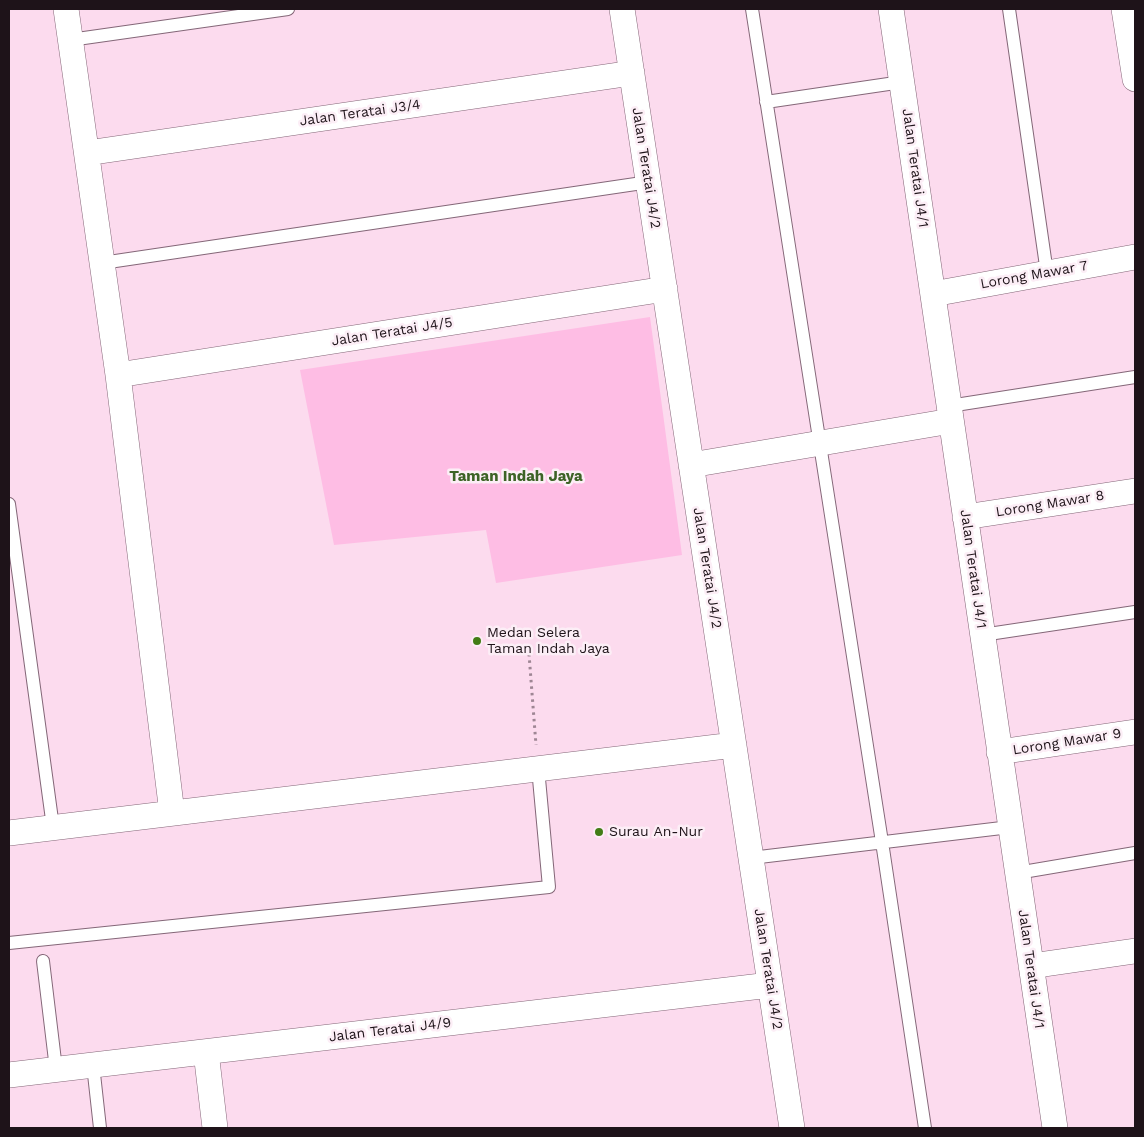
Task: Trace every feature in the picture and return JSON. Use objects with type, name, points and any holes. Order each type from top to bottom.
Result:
[{"type":"street","points":[[66,9],[88,153],[118,375],[172,813]]},
{"type":"street","name":"Jalan Teratai J4/2","points":[[622,9],[792,1128]]},
{"type":"street","name":"Jalan Teratai J4/1","points":[[891,9],[1016,873],[1055,1128]]},
{"type":"street","points":[[1124,9],[1132,41],[1135,79]]},
{"type":"street","name":"Jalan Teratai J3/4","points":[[88,153],[632,73]]},
{"type":"street","name":"Lorong Mawar 7","points":[[933,294],[1135,257]]},
{"type":"street","name":"Jalan Teratai J4/5","points":[[118,375],[665,289]]},
{"type":"street","points":[[691,466],[820,444],[950,413]]},
{"type":"street","name":"Lorong Mawar 8","points":[[965,517],[1135,492]]},
{"type":"street","name":"Lorong Mawar 9","points":[[999,752],[1135,732]]},
{"type":"street","points":[[9,832],[734,745]]},
{"type":"street","points":[[1031,966],[1135,951]]},
{"type":"street","name":"Jalan Teratai J4/9","points":[[9,1075],[770,985]]},
{"type":"street","points":[[206,1052],[215,1128]]},
{"type":"lane","points":[[70,40],[288,9]]},
{"type":"lane","points":[[752,9],[882,842],[924,1128]]},
{"type":"lane","points":[[1009,9],[1047,273]]},
{"type":"lane","points":[[766,102],[902,82]]},
{"type":"lane","points":[[102,263],[648,182]]},
{"type":"lane","points":[[950,413],[1135,377]]},
{"type":"lane","points":[[9,504],[53,827]]},
{"type":"lane","points":[[982,635],[1135,612]]},
{"type":"lane","points":[[9,943],[549,888],[538,768]]},
{"type":"lane","points":[[751,858],[1010,827]]},
{"type":"lane","points":[[1016,873],[1135,853]]},
{"type":"lane","points":[[43,961],[56,1070]]},
{"type":"lane","points":[[93,1065],[100,1128]]},
{"type":"path","points":[[529,654],[538,768]]},
{"type":"shaded area","points":[[650,317],[682,555],[496,583],[486,530],[334,545],[300,370]]},
{"type":"place","name":"Medan Selera Taman Indah Jaya","points":[[477,641]]},
{"type":"place","name":"Surau An-Nur","points":[[599,832]]},
{"type":"district","name":"Taman Indah Jaya","points":[[516,477]]}]
